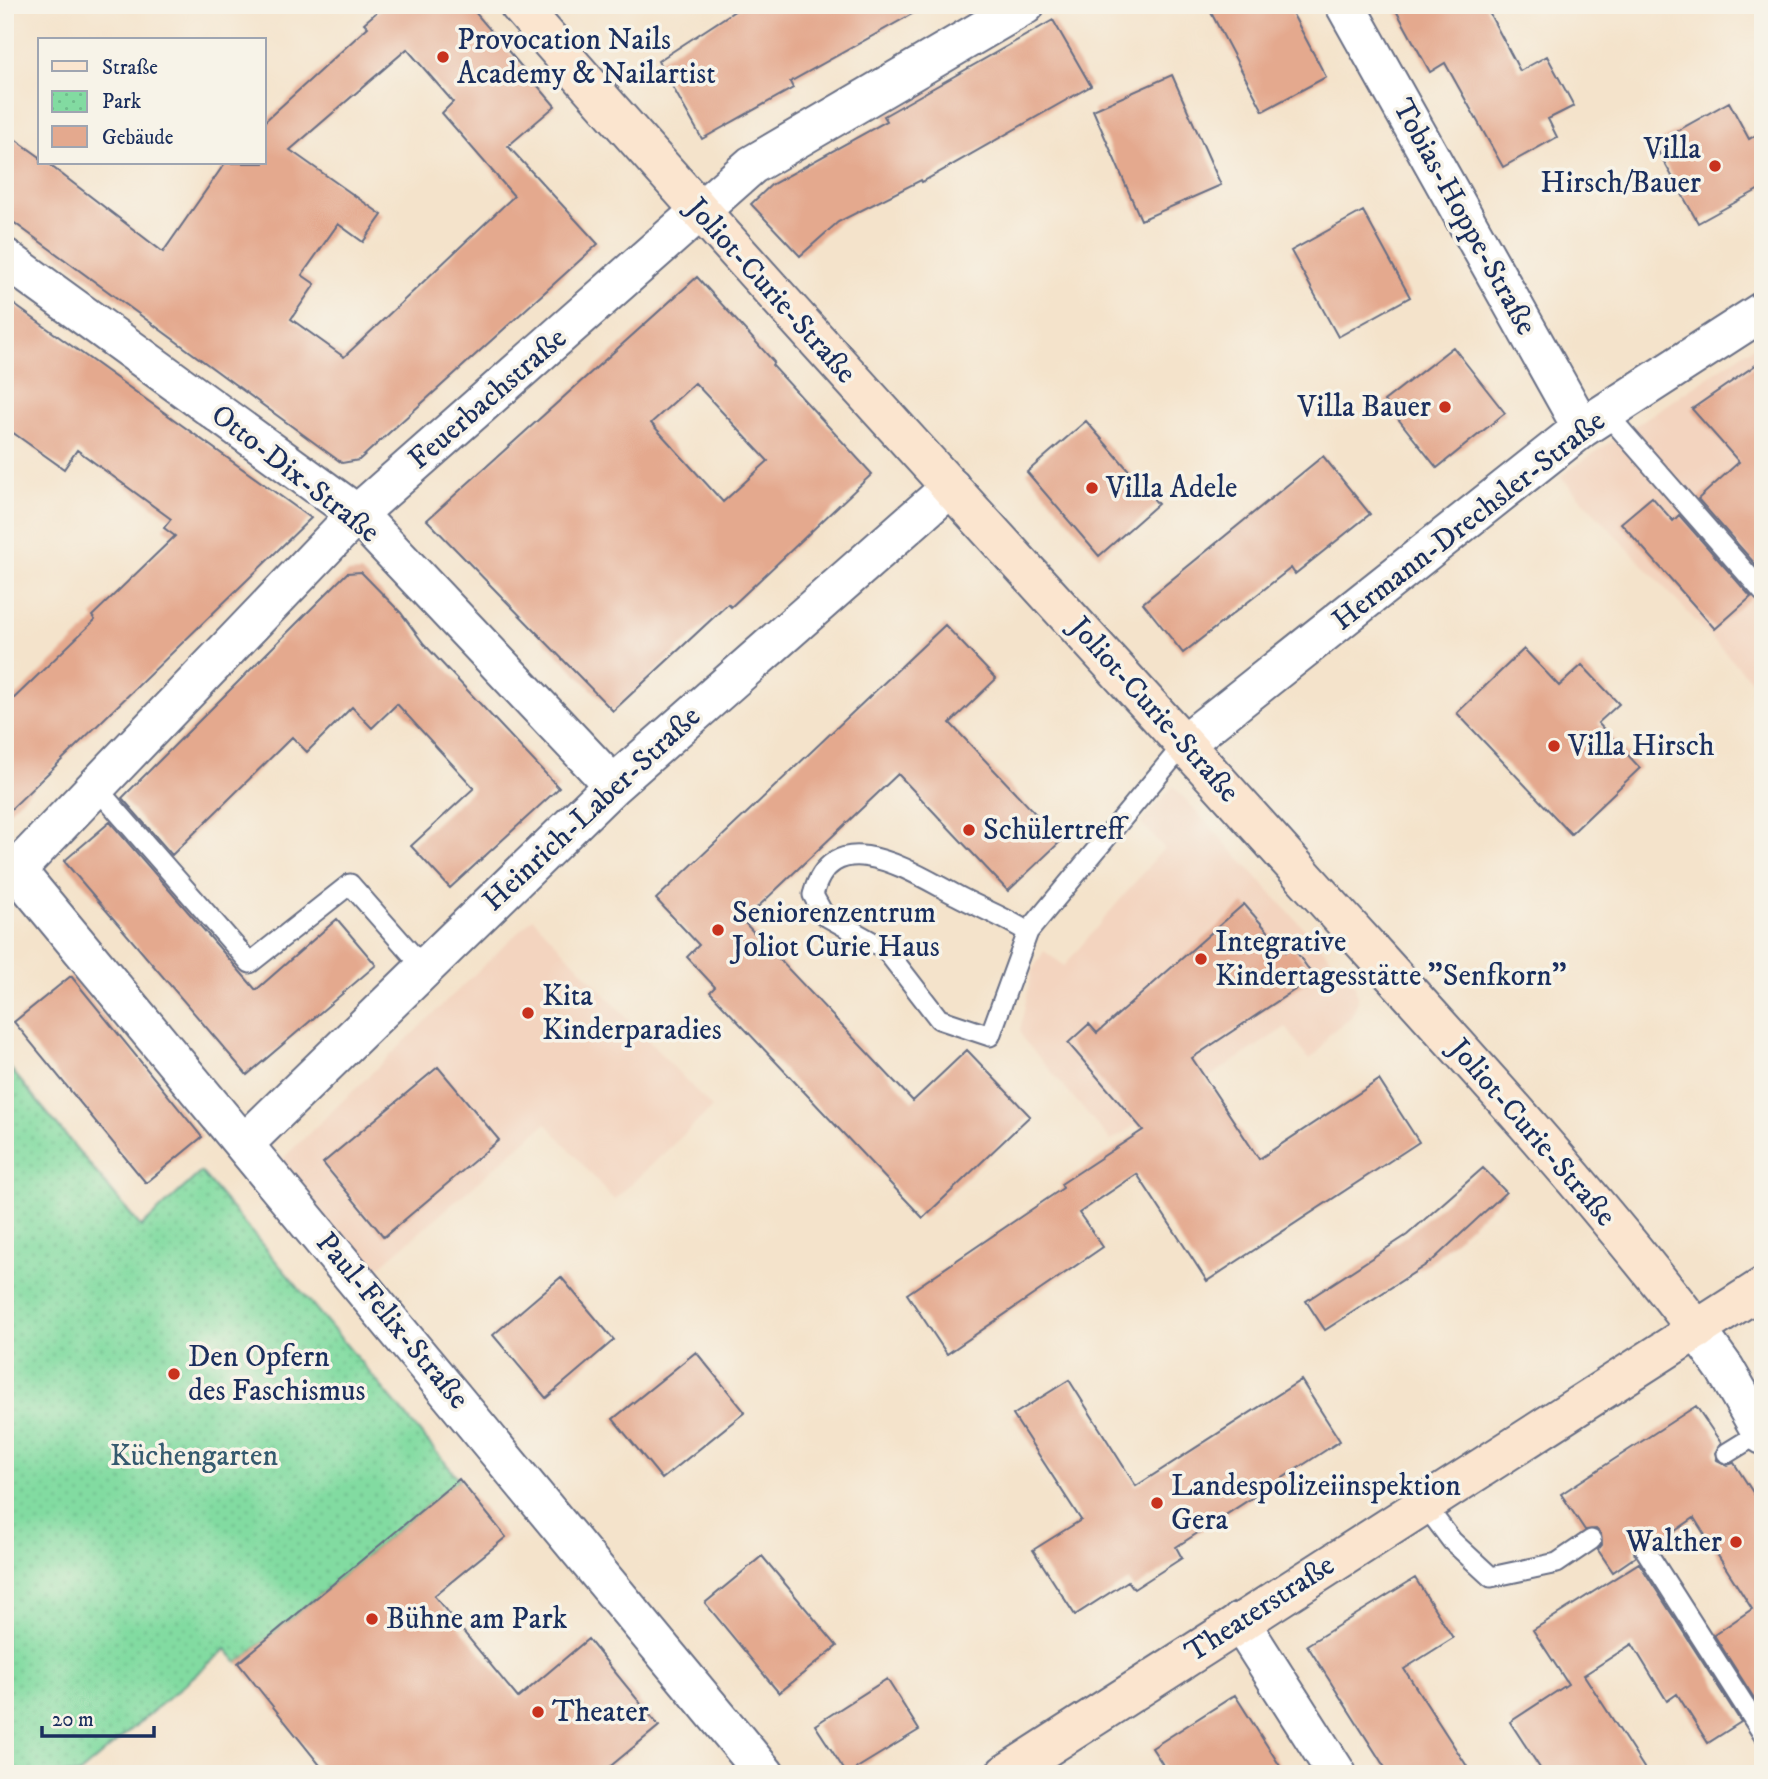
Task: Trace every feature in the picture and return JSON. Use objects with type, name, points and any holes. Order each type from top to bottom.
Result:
[{"type":"main road","name":"Joliot-Curie-Straße","points":[[519,5],[698,212],[1185,743],[1534,1132],[1697,1330]]},
{"type":"main road","name":"Theaterstraße","points":[[1005,1774],[1763,1287]]},
{"type":"street","name":"Feuerbachstraße","points":[[16,870],[356,514],[752,165],[1025,5]]},
{"type":"street","name":"Tobias-Hoppe-Straße","points":[[1345,5],[1594,421]]},
{"type":"street","name":"Otto-Dix-Straße","points":[[5,258],[356,514],[613,785]]},
{"type":"street","name":"Hermann-Drechsler-Straße","points":[[1185,743],[1594,421],[1763,312]]},
{"type":"street","name":"Heinrich-Laber-Straße","points":[[245,1143],[613,785],[951,487]]},
{"type":"street","name":"Paul-Felix-Straße","points":[[16,870],[245,1143],[765,1774]]},
{"type":"street","name":"Joliot-Curie-Straße","points":[[1697,1330],[1725,1369],[1762,1433]]},
{"type":"street","points":[[1240,1622],[1337,1774]]},
{"type":"lane","points":[[1594,421],[1763,592]]},
{"type":"lane","points":[[1028,932],[1002,915],[886,859],[858,855],[840,859],[818,877],[813,895],[824,915],[885,948],[939,1019],[990,1036],[1028,932],[1185,743]]},
{"type":"lane","points":[[95,786],[250,963],[350,884],[424,968]]},
{"type":"lane","points":[[1727,1453],[1762,1433]]},
{"type":"lane","points":[[1424,1504],[1452,1541],[1491,1577],[1557,1563],[1591,1540]]},
{"type":"lane","points":[[1646,1551],[1763,1734]]},
{"type":"shaded area","points":[[1763,340],[1763,693],[1560,476]]},
{"type":"shaded area","name":"Integrative Kindertagesstätte \"Senfkorn\"","points":[[1173,786],[1355,984],[1358,1001],[1351,1017],[1329,1034],[1319,1051],[1309,1060],[1286,1027],[1111,1141],[1023,1039],[1020,1030],[1032,971],[1044,951],[1064,966],[1164,848],[1141,823]]},
{"type":"shaded area","name":"Kita Kinderparadies","points":[[533,918],[712,1108],[614,1200],[546,1123],[363,1281],[274,1167]]},
{"type":"green space","name":"Küchengarten","points":[[5,1062],[141,1227],[201,1172],[459,1479],[238,1663],[226,1649],[79,1774],[5,1774]]},
{"type":"building","points":[[385,5],[469,5],[555,106],[508,146],[598,244],[359,460],[342,463],[5,216],[5,132],[38,156],[38,164],[48,164],[163,252],[224,164],[266,164],[266,120],[368,27],[364,23]],"holes":[[[407,49],[453,102],[442,113],[514,196],[344,357],[291,319],[315,284],[302,275],[338,224],[363,242],[382,215],[290,150]]]},
{"type":"building","points":[[744,5],[928,5],[790,82],[793,88],[702,139],[658,61]]},
{"type":"building","points":[[1207,5],[1288,5],[1326,77],[1263,111]]},
{"type":"building","points":[[1393,5],[1485,5],[1520,71],[1547,56],[1574,106],[1548,119],[1557,137],[1503,167],[1445,63],[1430,72]]},
{"type":"building","points":[[1053,20],[1091,86],[922,182],[921,180],[838,222],[800,256],[751,204],[771,185],[887,121],[884,116]]},
{"type":"building","points":[[1172,75],[1221,185],[1141,220],[1093,110]]},
{"type":"building","name":"Villa Hirsch/Bauer","points":[[1729,102],[1749,139],[1763,131],[1763,187],[1698,223],[1654,144]]},
{"type":"building","points":[[1363,211],[1410,297],[1338,337],[1291,251]]},
{"type":"building","points":[[697,277],[774,362],[772,365],[872,474],[731,607],[728,604],[613,711],[427,520]],"holes":[[[695,383],[768,461],[723,502],[651,423]]]},
{"type":"building","points":[[5,298],[311,518],[5,815],[5,707],[95,620],[92,616],[175,536],[164,528],[171,519],[77,450],[64,469],[5,427]]},
{"type":"building","name":"Villa Bauer","points":[[1453,347],[1505,413],[1437,468],[1384,401]]},
{"type":"building","points":[[1763,360],[1763,573],[1698,499],[1739,462],[1692,409]]},
{"type":"building","name":"Villa Adele","points":[[1086,421],[1158,504],[1099,556],[1027,472]]},
{"type":"building","points":[[1323,456],[1370,514],[1295,574],[1291,568],[1183,653],[1143,603]]},
{"type":"building","points":[[1652,497],[1673,521],[1679,515],[1751,597],[1715,629],[1621,523]]},
{"type":"building","points":[[361,572],[401,613],[424,644],[559,788],[450,888],[411,846],[474,788],[397,704],[372,728],[352,707],[307,752],[292,737],[172,855],[122,798],[347,573]]},
{"type":"building","name":"Seniorenzentrum Joliot Curie Haus","points":[[945,625],[996,679],[950,723],[1061,841],[1008,891],[898,774],[743,921],[913,1101],[967,1050],[1030,1116],[923,1218],[710,992],[715,987],[687,957],[699,945],[656,899]]},
{"type":"building","name":"Villa Hirsch","points":[[1524,649],[1559,686],[1582,665],[1619,704],[1598,723],[1640,768],[1571,834],[1457,713]]},
{"type":"building","points":[[110,822],[256,990],[337,919],[376,965],[247,1075],[64,861]]},
{"type":"building","points":[[1244,904],[1286,952],[1293,947],[1314,977],[1192,1058],[1259,1159],[1379,1080],[1419,1142],[1207,1281],[1137,1174],[1079,1213],[1103,1247],[947,1354],[907,1294],[1063,1188],[1061,1184],[1143,1130],[1068,1043],[1089,1024],[1097,1033]]},
{"type":"building","points":[[71,976],[202,1137],[146,1183],[14,1022]]},
{"type":"building","points":[[438,1067],[499,1140],[384,1237],[323,1163]]},
{"type":"building","points":[[1483,1168],[1506,1192],[1432,1261],[1325,1330],[1306,1301],[1407,1235]]},
{"type":"building","points":[[561,1277],[614,1340],[546,1398],[493,1335]]},
{"type":"building","points":[[696,1352],[745,1412],[662,1479],[613,1419]]},
{"type":"building","name":"Landespolizeiinspektion Gera","points":[[1069,1380],[1136,1486],[1301,1380],[1340,1441],[1176,1547],[1182,1558],[1134,1589],[1128,1581],[1075,1615],[1033,1550],[1081,1520],[1013,1415]]},
{"type":"building","points":[[1696,1406],[1721,1443],[1715,1453],[1717,1460],[1727,1465],[1734,1463],[1763,1508],[1761,1709],[1714,1635],[1752,1609],[1694,1518],[1656,1544],[1646,1539],[1639,1541],[1634,1551],[1635,1557],[1613,1572],[1598,1550],[1602,1545],[1601,1534],[1596,1529],[1585,1530],[1561,1494]]},
{"type":"building","points":[[459,1479],[506,1537],[434,1596],[518,1698],[588,1639],[659,1726],[601,1774],[327,1774],[238,1663]]},
{"type":"building","points":[[762,1556],[837,1646],[779,1693],[705,1603]]},
{"type":"building","points":[[1639,1563],[1741,1722],[1708,1743],[1677,1694],[1667,1701],[1632,1644],[1584,1675],[1648,1774],[1544,1774],[1510,1722],[1568,1684],[1533,1630]]},
{"type":"building","points":[[1415,1578],[1453,1638],[1404,1669],[1472,1774],[1389,1774],[1307,1645]]},
{"type":"building","points":[[887,1679],[919,1730],[847,1774],[815,1725]]},
{"type":"building","points":[[1235,1695],[1285,1774],[1169,1774],[1152,1748]]},
{"type":"place","name":"Provocation Nails Academy & Nailartist","points":[[443,57]]},
{"type":"place","name":"Villa Hirsch/Bauer","points":[[1715,166]]},
{"type":"place","name":"Villa Bauer","points":[[1445,407]]},
{"type":"place","name":"Villa Adele","points":[[1092,488]]},
{"type":"place","name":"Villa Hirsch","points":[[1554,746]]},
{"type":"place","name":"Schülertreff","points":[[969,830]]},
{"type":"place","name":"Seniorenzentrum Joliot Curie Haus","points":[[718,930]]},
{"type":"place","name":"Integrative Kindertagesstätte \"Senfkorn\"","points":[[1201,959]]},
{"type":"place","name":"Kita Kinderparadies","points":[[528,1013]]},
{"type":"place","name":"Den Opfern des Faschismus","points":[[174,1374]]},
{"type":"place","name":"Landespolizeiinspektion Gera","points":[[1157,1503]]},
{"type":"place","name":"Walther","points":[[1736,1542]]},
{"type":"place","name":"Bühne am Park","points":[[372,1619]]},
{"type":"place","name":"Theater","points":[[538,1712]]}]
